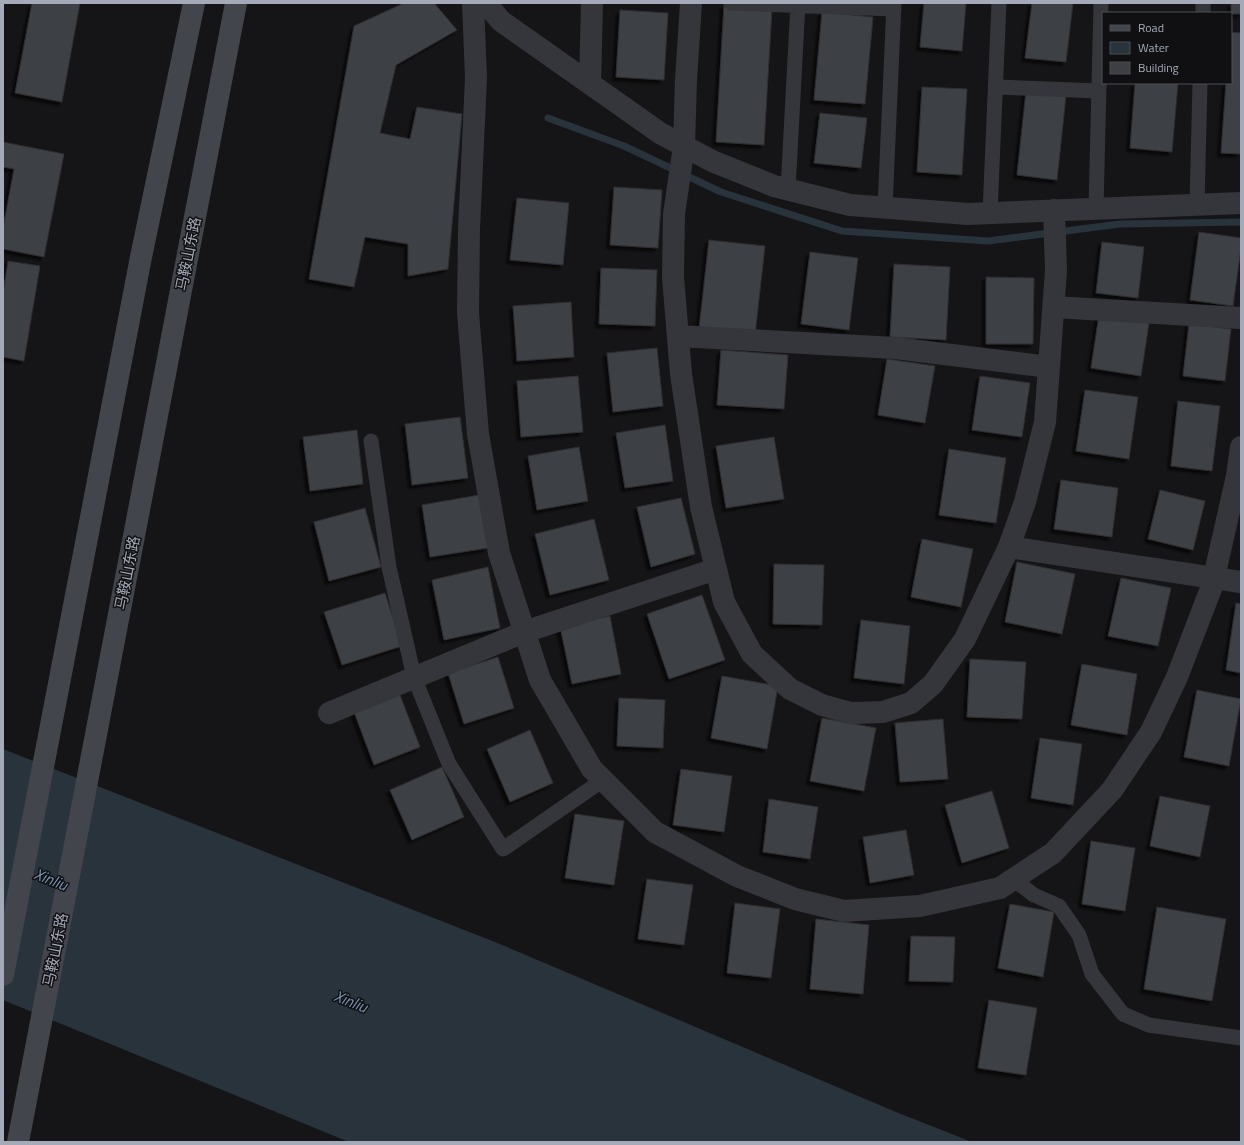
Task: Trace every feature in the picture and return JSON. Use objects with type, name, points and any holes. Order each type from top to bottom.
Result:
[{"type":"main road","points":[[3,975],[141,256],[194,3]]},
{"type":"main road","name":"马鞍山东路","points":[[18,1142],[236,3]]},
{"type":"street","points":[[473,3],[476,78],[469,229],[468,313],[478,434],[499,553],[540,680],[592,769],[655,832],[737,876],[795,899],[844,911],[920,906],[1000,888],[1014,879],[1053,853],[1112,790],[1152,732],[1177,677],[1212,586],[1238,476],[1241,447]]},
{"type":"street","points":[[486,3],[501,21],[684,151],[712,160],[774,186],[788,190],[850,205],[968,214],[990,212],[1054,213],[1096,208],[1241,203]]},
{"type":"street","points":[[590,84],[592,3]]},
{"type":"street","points":[[691,3],[686,80],[684,151],[674,214],[673,277],[681,374],[701,507],[724,602],[752,654],[790,689],[822,705],[851,713],[883,712],[911,702],[933,684],[965,639],[1009,547],[1025,502],[1045,422],[1056,270],[1054,213]]},
{"type":"street","points":[[1054,307],[1241,318]]},
{"type":"street","points":[[678,336],[895,348],[1049,367]]},
{"type":"street","points":[[1009,547],[1241,582]]},
{"type":"street","points":[[329,713],[524,632],[716,569]]},
{"type":"lane","points":[[731,3],[894,6],[885,208]]},
{"type":"lane","points":[[990,212],[999,3]]},
{"type":"lane","points":[[1096,208],[1101,3]]},
{"type":"lane","points":[[788,190],[798,4]]},
{"type":"lane","points":[[1197,204],[1200,84]]},
{"type":"lane","points":[[996,87],[1099,91]]},
{"type":"lane","points":[[371,441],[389,567],[414,677],[449,764],[503,849],[603,780]]},
{"type":"lane","points":[[1014,879],[1034,895],[1059,906],[1079,935],[1092,974],[1123,1014],[1149,1025],[1241,1038]]},
{"type":"water","name":"Xinliu","points":[[3,749],[500,944],[896,1112],[972,1142],[349,1142],[3,1000]]},
{"type":"building","points":[[32,3],[80,3],[62,102],[15,93]]},
{"type":"building","points":[[404,3],[434,3],[457,30],[396,65],[380,133],[410,139],[417,107],[462,114],[448,269],[408,276],[408,244],[365,237],[354,287],[309,279],[354,26]]},
{"type":"building","points":[[924,3],[966,3],[962,51],[920,47]]},
{"type":"building","points":[[1032,3],[1073,3],[1066,62],[1025,58]]},
{"type":"building","points":[[1231,3],[1241,3],[1241,14],[1232,14]]},
{"type":"building","points":[[724,5],[772,8],[764,145],[716,142]]},
{"type":"building","points":[[620,10],[668,13],[664,80],[616,77]]},
{"type":"building","points":[[822,12],[873,17],[865,104],[814,100]]},
{"type":"building","points":[[1232,32],[1241,33],[1241,154],[1221,153],[1226,84],[1232,84]]},
{"type":"building","points":[[1135,84],[1178,84],[1172,152],[1130,148]]},
{"type":"building","points":[[922,87],[967,89],[962,175],[917,172]]},
{"type":"building","points":[[1026,91],[1066,96],[1057,180],[1017,175]]},
{"type":"building","points":[[820,113],[867,118],[861,168],[814,163]]},
{"type":"building","points":[[3,142],[64,154],[44,257],[3,249],[3,228],[14,169],[3,167]]},
{"type":"building","points":[[614,187],[662,190],[658,248],[610,245]]},
{"type":"building","points":[[517,198],[569,203],[563,265],[510,260]]},
{"type":"building","points":[[1199,232],[1241,238],[1233,306],[1190,300]]},
{"type":"building","points":[[709,240],[765,246],[755,335],[699,329]]},
{"type":"building","points":[[1102,242],[1144,247],[1138,298],[1096,293]]},
{"type":"building","points":[[810,252],[858,258],[849,330],[801,324]]},
{"type":"building","points":[[8,261],[40,266],[24,361],[3,357],[3,293]]},
{"type":"building","points":[[894,264],[950,267],[946,340],[890,337]]},
{"type":"building","points":[[601,268],[657,270],[655,326],[599,324]]},
{"type":"building","points":[[986,277],[1034,278],[1033,344],[986,344]]},
{"type":"building","points":[[571,302],[574,357],[517,361],[513,306]]},
{"type":"building","points":[[1099,315],[1149,323],[1141,376],[1091,368]]},
{"type":"building","points":[[1189,324],[1231,329],[1225,381],[1183,376]]},
{"type":"building","points":[[657,348],[663,406],[613,412],[607,353]]},
{"type":"building","points":[[721,350],[788,355],[784,409],[717,405]]},
{"type":"building","points":[[887,359],[935,366],[925,423],[878,415]]},
{"type":"building","points":[[578,376],[583,432],[521,437],[517,381]]},
{"type":"building","points":[[980,376],[1030,383],[1022,437],[972,430]]},
{"type":"building","points":[[1085,390],[1138,397],[1129,459],[1076,451]]},
{"type":"building","points":[[1178,401],[1220,406],[1212,471],[1171,466]]},
{"type":"building","points":[[460,417],[468,478],[412,485],[405,424]]},
{"type":"building","points":[[665,425],[673,481],[625,488],[616,433]]},
{"type":"building","points":[[357,430],[363,484],[310,491],[303,437]]},
{"type":"building","points":[[774,437],[784,499],[726,508],[716,446]]},
{"type":"building","points":[[579,447],[588,501],[537,510],[528,456]]},
{"type":"building","points":[[949,449],[1006,458],[996,523],[939,515]]},
{"type":"building","points":[[1061,480],[1118,488],[1112,537],[1054,529]]},
{"type":"building","points":[[1160,490],[1205,501],[1193,550],[1148,539]]},
{"type":"building","points":[[479,495],[488,548],[430,557],[422,505]]},
{"type":"building","points":[[681,498],[695,554],[651,567],[637,507]]},
{"type":"building","points":[[365,508],[381,567],[329,581],[314,522]]},
{"type":"building","points":[[594,519],[609,580],[550,595],[535,534]]},
{"type":"building","points":[[922,539],[973,549],[961,607],[911,597]]},
{"type":"building","points":[[1017,562],[1075,574],[1062,634],[1005,622]]},
{"type":"building","points":[[774,564],[824,565],[822,625],[773,624]]},
{"type":"building","points":[[488,567],[500,628],[444,640],[432,580]]},
{"type":"building","points":[[1121,578],[1171,588],[1158,646],[1108,636]]},
{"type":"building","points":[[385,593],[402,646],[342,665],[324,612]]},
{"type":"building","points":[[702,595],[725,660],[669,679],[647,614]]},
{"type":"building","points":[[1236,603],[1241,604],[1241,673],[1226,670]]},
{"type":"building","points":[[610,616],[621,674],[572,684],[560,626]]},
{"type":"building","points":[[861,620],[910,626],[904,684],[854,678]]},
{"type":"building","points":[[498,657],[514,708],[464,724],[448,673]]},
{"type":"building","points":[[970,659],[1026,662],[1022,719],[967,717]]},
{"type":"building","points":[[1082,664],[1137,674],[1127,735],[1071,725]]},
{"type":"building","points":[[722,676],[778,686],[767,749],[711,738]]},
{"type":"building","points":[[1197,690],[1241,699],[1229,766],[1184,757]]},
{"type":"building","points":[[400,695],[420,747],[374,765],[354,712]]},
{"type":"building","points":[[619,698],[665,700],[663,748],[617,746]]},
{"type":"building","points":[[822,718],[876,728],[864,791],[810,781]]},
{"type":"building","points":[[943,719],[948,779],[900,782],[895,723]]},
{"type":"building","points":[[530,730],[553,783],[510,802],[487,749]]},
{"type":"building","points":[[1040,738],[1082,744],[1073,805],[1031,798]]},
{"type":"building","points":[[442,767],[464,817],[412,840],[390,790]]},
{"type":"building","points":[[681,769],[732,776],[724,832],[673,825]]},
{"type":"building","points":[[992,791],[1009,848],[962,863],[945,805]]},
{"type":"building","points":[[1160,796],[1210,806],[1200,857],[1150,846]]},
{"type":"building","points":[[769,799],[818,807],[810,859],[763,852]]},
{"type":"building","points":[[575,814],[624,821],[614,885],[565,878]]},
{"type":"building","points":[[906,830],[914,875],[870,883],[863,837]]},
{"type":"building","points":[[1091,841],[1135,848],[1125,911],[1082,904]]},
{"type":"building","points":[[647,879],[693,885],[684,945],[638,939]]},
{"type":"building","points":[[735,903],[780,909],[771,978],[727,973]]},
{"type":"building","points":[[1010,904],[1054,912],[1043,977],[998,968]]},
{"type":"building","points":[[1157,907],[1226,919],[1212,1001],[1144,989]]},
{"type":"building","points":[[816,919],[869,925],[863,994],[810,989]]},
{"type":"building","points":[[911,936],[955,937],[953,982],[909,981]]},
{"type":"building","points":[[989,1000],[1037,1008],[1026,1075],[978,1068]]},
{"type":"waterway","points":[[548,118],[624,146],[721,192],[842,231],[988,241],[1120,224],[1241,222]]}]
